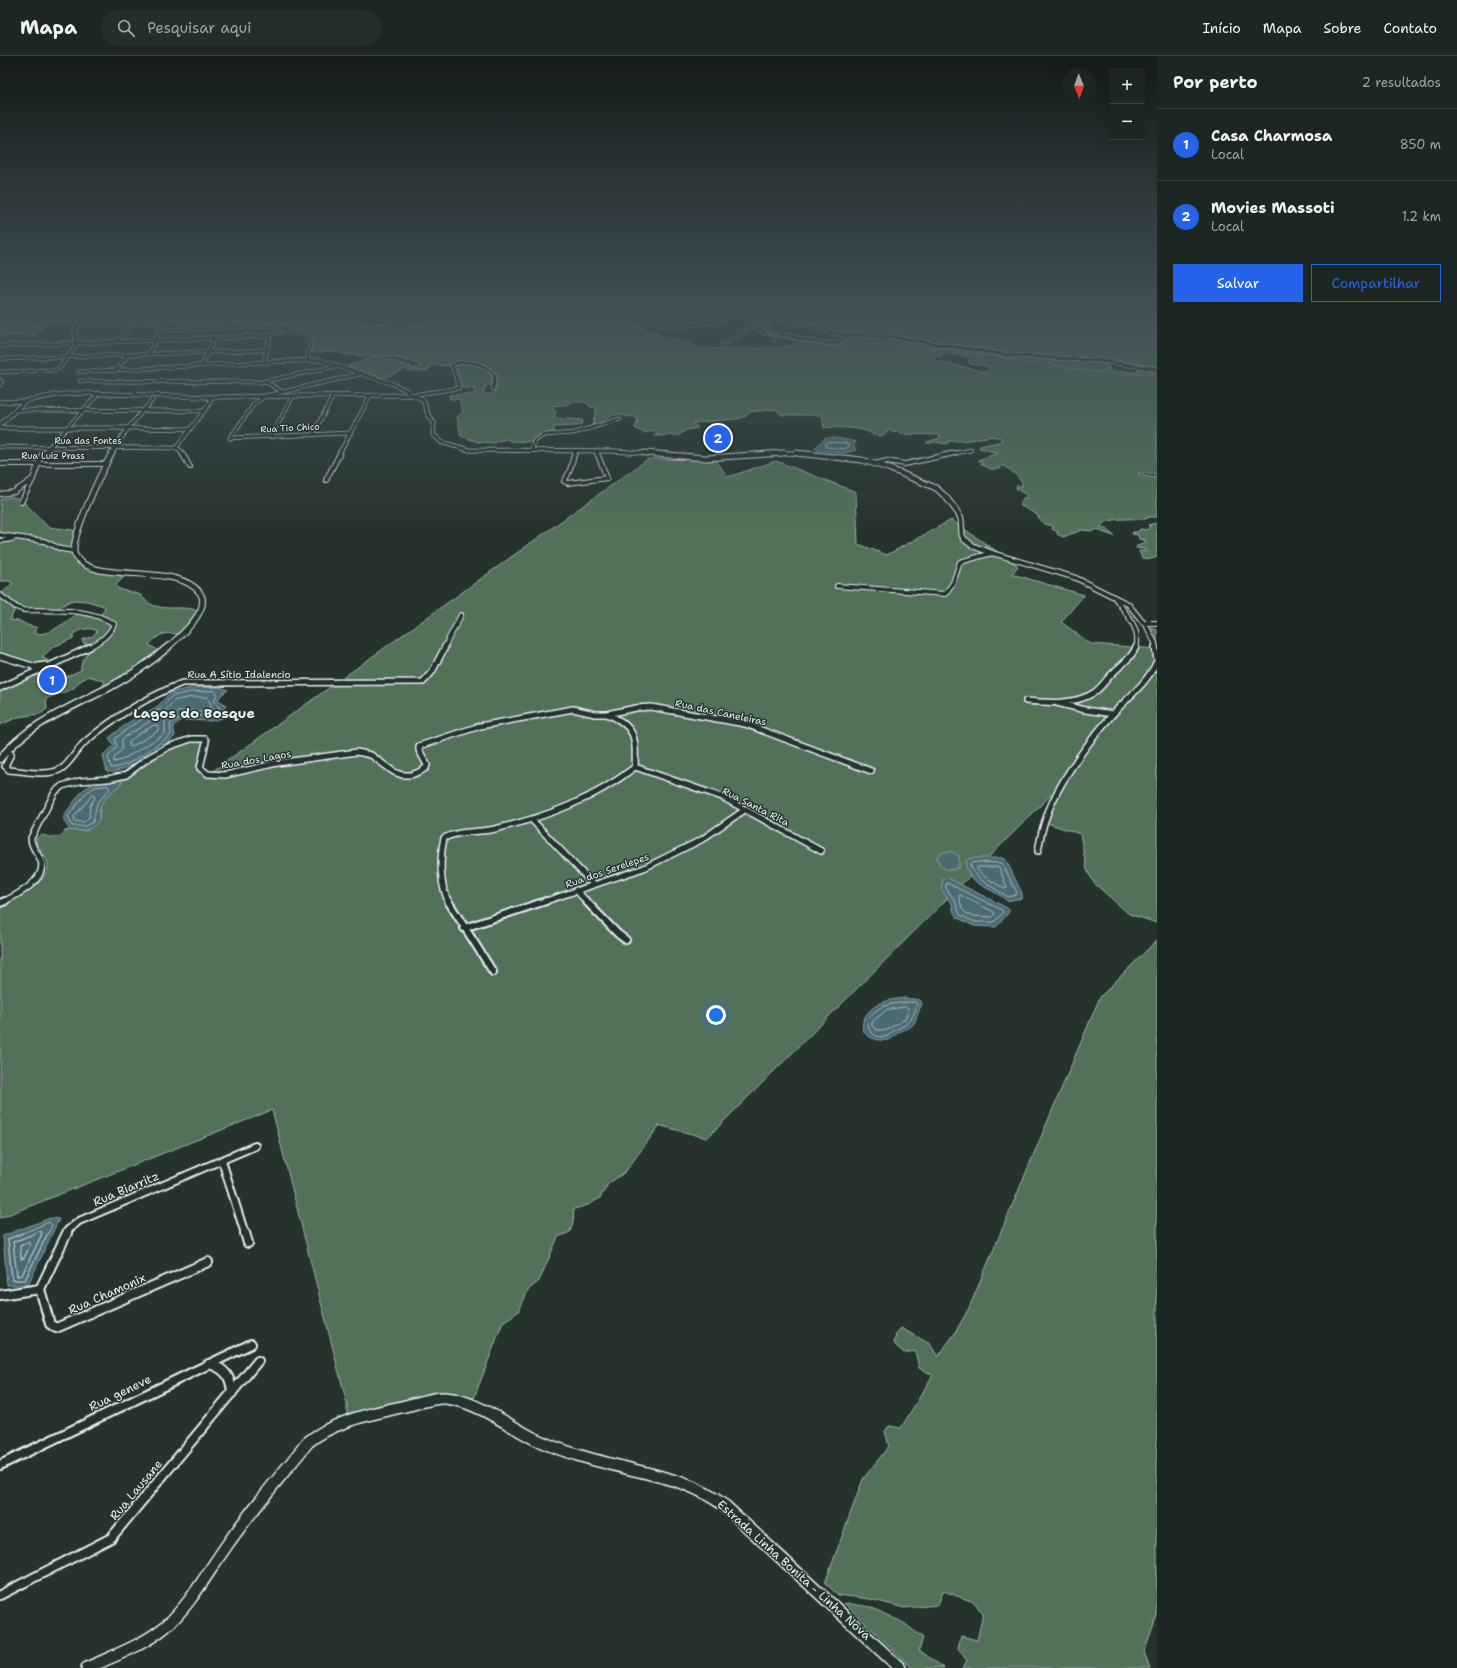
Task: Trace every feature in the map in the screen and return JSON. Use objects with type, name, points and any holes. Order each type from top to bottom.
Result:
[{"type":"street","points":[[122,381],[269,381]]},
{"type":"street","points":[[265,396],[329,381]]},
{"type":"street","points":[[384,381],[406,390],[411,395],[426,403],[429,415],[434,421],[434,435],[442,441],[461,448],[477,451],[620,451],[706,458],[790,453],[844,458],[875,464],[919,479],[936,488],[946,497],[958,513],[961,519],[962,535],[964,539],[973,546],[1076,578],[1128,604],[1143,623],[1154,643],[1157,661],[1148,681],[1112,714],[1090,741],[1057,794],[1044,823],[1038,851]]},
{"type":"street","points":[[0,402],[25,401],[60,394],[99,393],[208,397],[411,395],[460,388],[458,381]]},
{"type":"street","points":[[493,388],[494,381]]},
{"type":"street","points":[[266,382],[283,392]]},
{"type":"street","points":[[21,502],[33,479],[41,456],[99,393]]},
{"type":"street","name":"Rua Tio Chico","points":[[265,396],[254,404],[230,438],[350,433]]},
{"type":"street","points":[[271,436],[293,396]]},
{"type":"street","points":[[313,434],[333,396]]},
{"type":"street","points":[[326,480],[370,396]]},
{"type":"street","points":[[190,468],[180,450],[176,448],[211,400],[208,397]]},
{"type":"street","points":[[0,759],[12,744],[37,726],[113,685],[148,663],[194,623],[202,607],[204,599],[202,594],[199,590],[186,582],[161,576],[93,569],[86,567],[77,560],[74,551],[77,535],[105,464],[128,428],[153,399]]},
{"type":"street","points":[[0,427],[25,401]]},
{"type":"street","points":[[16,410],[203,411]]},
{"type":"street","points":[[532,451],[534,441],[540,437],[574,433],[620,420]]},
{"type":"street","points":[[0,427],[190,429]]},
{"type":"street","name":"Rua das Fontes","points":[[0,447],[176,448]]},
{"type":"street","points":[[875,464],[887,461],[905,464],[971,450]]},
{"type":"street","points":[[576,451],[571,463],[570,473],[564,481],[568,483],[607,478],[596,452]]},
{"type":"street","name":"Rua Luiz Prass","points":[[0,464],[105,464]]},
{"type":"street","points":[[0,494],[14,493],[25,483],[33,479]]},
{"type":"street","points":[[0,536],[44,542],[61,549],[74,551]]},
{"type":"street","points":[[0,541],[20,538]]},
{"type":"street","points":[[837,586],[945,594],[949,591],[960,562],[992,553]]},
{"type":"street","points":[[0,595],[16,607],[23,610],[80,612],[111,621],[114,626],[110,634],[93,645],[47,667],[44,670],[0,656]]},
{"type":"street","points":[[1057,703],[1080,698],[1094,692],[1116,669],[1132,656],[1136,647],[1137,636],[1131,622],[1114,596]]},
{"type":"street","name":"Rua A Sítio Idalencio","points":[[6,751],[11,754],[5,766],[8,770],[44,773],[56,772],[67,764],[82,744],[94,734],[160,692],[182,683],[424,681],[428,679],[461,615]]},
{"type":"street","points":[[1143,623],[1157,623]]},
{"type":"street","points":[[0,688],[37,669]]},
{"type":"street","points":[[1026,701],[1057,703],[1084,710],[1112,714]]},
{"type":"street","name":"Rua das Caneleiras","points":[[607,714],[636,708],[651,707],[725,720],[766,730],[871,772]]},
{"type":"street","name":"Rua dos Lagos","points":[[0,903],[24,890],[38,876],[42,866],[42,861],[33,848],[31,838],[55,792],[71,783],[125,775],[158,752],[194,738],[205,739],[206,742],[200,768],[205,772],[214,775],[227,774],[276,762],[314,759],[361,752],[376,757],[396,773],[408,775],[414,774],[426,768],[419,750],[419,746],[480,726],[573,709],[595,714],[607,714]]},
{"type":"street","points":[[493,972],[444,894],[441,852],[444,838],[455,833],[486,832],[533,821],[560,811],[617,782],[635,767],[636,741],[633,730],[625,722],[607,714]]},
{"type":"street","name":"Rua Santa Rita","points":[[635,767],[722,797],[821,851]]},
{"type":"street","name":"Rua dos Serelepes","points":[[464,928],[644,868],[701,840],[746,809]]},
{"type":"street","points":[[533,821],[593,884]]},
{"type":"street","points":[[576,890],[618,934],[626,940]]},
{"type":"street","name":"Rua Biarritz","points":[[40,1289],[68,1230],[79,1221],[255,1146]]},
{"type":"street","points":[[222,1161],[248,1243]]},
{"type":"street","name":"Rua Chamonix","points":[[40,1289],[50,1324],[56,1328],[208,1262]]},
{"type":"street","points":[[0,1295],[40,1289]]},
{"type":"street","name":"Rua geneve","points":[[0,1464],[251,1344]]},
{"type":"street","name":"Rua Lausane","points":[[0,1595],[111,1538],[258,1361]]},
{"type":"street","points":[[209,1364],[216,1366],[227,1373],[232,1384],[232,1393]]},
{"type":"street","name":"Estrada Linha Bonita - Linha Nova","points":[[87,1668],[146,1640],[165,1626],[182,1610],[196,1594],[247,1518],[308,1442],[318,1434],[328,1428],[355,1418],[444,1398],[457,1400],[473,1406],[526,1434],[573,1454],[677,1481],[710,1494],[797,1571],[900,1668]]},
{"type":"green space","points":[[461,381],[491,381],[491,385],[486,385],[483,394],[493,394],[496,389],[496,381],[1157,381],[1157,475],[1138,473],[1141,476],[1157,478],[1157,517],[1113,520],[1103,524],[1101,527],[1106,529],[1114,536],[1098,529],[1093,531],[1082,530],[1063,537],[1052,529],[1053,526],[1044,524],[1036,514],[1019,505],[1024,499],[1023,498],[1029,497],[1017,489],[1016,486],[1023,486],[1020,479],[1002,465],[1000,469],[990,469],[981,464],[982,462],[978,460],[998,453],[979,448],[980,446],[1002,441],[1001,438],[989,437],[949,441],[948,443],[927,443],[940,438],[940,435],[902,434],[899,433],[899,431],[893,433],[890,430],[881,436],[873,435],[870,432],[857,429],[824,428],[822,415],[782,415],[775,409],[750,412],[746,416],[737,419],[693,423],[698,428],[686,430],[679,435],[654,436],[658,434],[653,431],[644,433],[635,428],[638,420],[633,416],[626,417],[619,414],[608,418],[600,425],[592,425],[597,407],[590,407],[585,402],[572,402],[571,404],[551,406],[556,412],[554,418],[582,420],[583,423],[578,426],[554,427],[554,434],[539,436],[532,442],[509,441],[508,439],[497,441],[495,443],[478,442],[461,436],[457,417],[463,411],[459,399],[450,399],[449,395],[475,394],[474,389],[463,388]]},
{"type":"green space","points":[[648,459],[716,460],[728,477],[776,461],[856,492],[858,544],[887,555],[951,520],[1018,566],[1012,574],[1084,595],[1061,622],[1091,644],[1157,649],[1157,923],[1129,914],[1094,883],[1087,870],[1080,834],[1047,823],[1058,794],[1069,777],[707,1138],[658,1125],[659,1126],[625,1172],[608,1184],[600,1198],[588,1205],[574,1209],[573,1222],[570,1232],[558,1237],[539,1281],[528,1290],[519,1311],[503,1322],[474,1398],[454,1394],[440,1394],[347,1414],[347,1404],[272,1110],[0,1218],[0,907],[30,890],[37,884],[47,871],[48,864],[45,855],[36,842],[37,838],[41,835],[54,838],[60,836],[65,831],[86,831],[99,821],[100,808],[104,800],[121,784],[121,782],[169,749],[180,744],[190,741],[203,742],[196,768],[197,771],[206,776]]},
{"type":"green space","points":[[11,497],[17,498],[24,502],[48,527],[73,530],[77,535],[74,546],[77,561],[126,575],[116,585],[119,589],[141,595],[147,602],[154,606],[186,608],[200,612],[180,634],[163,634],[156,638],[149,645],[161,652],[105,689],[103,685],[105,682],[104,681],[89,676],[80,681],[73,689],[47,698],[47,709],[40,714],[18,717],[0,725],[0,688],[30,675],[39,676],[43,681],[51,684],[81,670],[83,660],[93,645],[83,643],[82,640],[93,636],[97,631],[91,629],[80,630],[72,636],[74,638],[53,647],[43,656],[43,658],[53,663],[38,666],[9,658],[0,659],[0,595],[13,583],[9,581],[0,581],[0,499]],"holes":[[[75,600],[87,601],[104,606],[105,608],[100,617],[81,612],[52,631],[45,633],[33,633],[38,628],[20,621],[10,620],[16,607],[50,610]]]},
{"type":"green space","points":[[1157,523],[1157,557],[1151,559],[1142,558],[1139,551],[1148,551],[1145,549],[1136,548],[1137,546],[1147,543],[1143,541],[1145,540],[1139,539],[1138,535],[1132,534],[1133,532],[1138,532],[1140,529],[1147,530],[1150,526],[1148,525]]},
{"type":"green space","points":[[1148,627],[1157,630],[1157,649]]},
{"type":"green space","points":[[1157,940],[1157,1615],[1144,1652],[1150,1668],[962,1668],[967,1661],[958,1648],[961,1636],[977,1640],[983,1614],[974,1602],[943,1591],[938,1605],[904,1608],[870,1599],[838,1595],[825,1583],[863,1479],[889,1446],[885,1431],[889,1426],[901,1428],[933,1375],[919,1368],[915,1351],[904,1353],[894,1344],[896,1334],[901,1328],[930,1344],[938,1357],[955,1333],[969,1308],[1100,997]]},
{"type":"green space","points":[[844,1603],[870,1607],[904,1623],[923,1638],[919,1650],[944,1668],[912,1668]]},
{"type":"water","points":[[825,438],[836,438],[856,442],[854,446],[856,450],[845,453],[817,450],[815,448]]},
{"type":"water","points":[[219,687],[228,690],[222,694],[218,700],[226,705],[223,710],[227,713],[223,718],[210,721],[181,720],[173,726],[175,736],[170,741],[123,769],[107,772],[103,755],[114,745],[109,738],[129,722],[158,706],[170,693],[191,688]]},
{"type":"water","points":[[121,780],[121,784],[104,800],[100,808],[99,821],[96,824],[86,830],[70,830],[64,821],[64,815],[83,790],[94,783]]},
{"type":"water","points":[[953,852],[959,856],[959,868],[948,870],[940,866],[937,857],[939,854]]},
{"type":"water","points":[[1002,858],[1006,860],[1022,893],[1022,898],[1007,901],[975,881],[970,876],[966,861],[968,859]]},
{"type":"water","points":[[946,877],[1007,908],[1009,912],[996,927],[974,926],[958,918],[954,913],[952,904],[941,889],[943,879]]},
{"type":"water","points":[[905,998],[920,1000],[922,1003],[911,1027],[888,1040],[879,1040],[870,1037],[865,1033],[863,1021],[871,1010],[877,1005],[886,1001]]},
{"type":"water","points":[[50,1218],[59,1219],[28,1285],[7,1285],[3,1236]]},
{"type":"place","name":"Movies Massoti","points":[[718,438]]},
{"type":"place","name":"Casa Charmosa","points":[[52,680]]},
{"type":"district","name":"Lagos do Bosque","points":[[194,713]]}]
